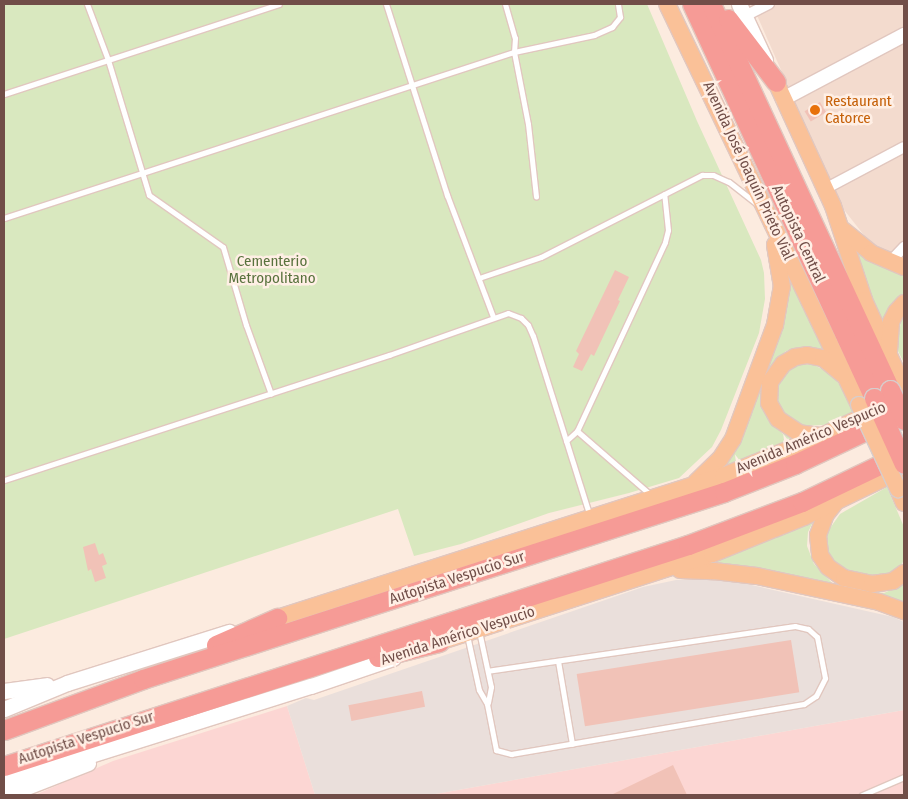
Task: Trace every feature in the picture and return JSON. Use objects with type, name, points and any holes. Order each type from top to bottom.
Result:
[{"type":"highway","name":"Autopista Central","points":[[692,4],[889,394],[904,420]]},
{"type":"highway","name":"Autopista Central","points":[[712,4],[889,394],[904,464]]},
{"type":"highway","points":[[718,4],[779,90]]},
{"type":"highway","name":"Autopista Vespucio Sur","points":[[4,730],[142,679],[724,492],[821,452],[904,412]]},
{"type":"highway","name":"Autopista Vespucio Sur","points":[[4,766],[730,531],[809,498],[904,453]]},
{"type":"highway","points":[[142,679],[277,618]]},
{"type":"highway","points":[[254,684],[323,670],[439,642]]},
{"type":"main road","name":"Avenida José Joaquín Prieto Vial","points":[[667,4],[847,380],[889,394]]},
{"type":"main road","name":"Avenida José Joaquín Prieto Vial","points":[[742,10],[842,229],[862,293],[891,360],[889,394],[901,496]]},
{"type":"main road","points":[[688,488],[713,467],[733,439],[778,315],[781,295],[780,264],[766,211]]},
{"type":"main road","name":"Avenida José Joaquín Prieto Vial","points":[[842,229],[864,249],[897,265]]},
{"type":"main road","points":[[891,360],[888,344],[890,326],[896,312],[904,303]]},
{"type":"main road","points":[[822,436],[799,433],[778,419],[769,403],[770,382],[784,364],[795,357],[807,355],[818,356],[827,361],[847,380]]},
{"type":"main road","name":"Avenida Américo Vespucio","points":[[4,709],[67,683],[688,488],[758,463],[822,436],[889,394]]},
{"type":"main road","name":"Avenida Américo Vespucio","points":[[4,782],[311,686],[439,642],[662,571],[743,543],[835,503],[904,468]]},
{"type":"main road","points":[[835,503],[826,514],[818,535],[820,555],[828,567],[844,578],[872,584],[893,581],[904,573]]},
{"type":"main road","points":[[662,571],[697,570],[742,574],[879,602],[904,611]]},
{"type":"main road","points":[[4,691],[67,683]]},
{"type":"main road","points":[[6,795],[75,769],[127,743]]},
{"type":"street","points":[[742,10],[769,4]]},
{"type":"street","points":[[779,90],[904,35]]},
{"type":"street","points":[[824,189],[904,147]]},
{"type":"street","points":[[897,265],[904,247]]},
{"type":"lane","points":[[87,4],[108,60],[149,195],[223,247],[246,325],[271,394]]},
{"type":"lane","points":[[4,94],[279,4]]},
{"type":"lane","points":[[386,4],[447,195],[493,317]]},
{"type":"lane","points":[[505,4],[515,38],[514,52],[528,124],[536,197]]},
{"type":"lane","points":[[4,218],[514,52],[594,35],[612,27],[620,17],[618,4]]},
{"type":"lane","points":[[479,278],[541,257],[698,176],[713,175],[732,184],[766,211]]},
{"type":"lane","points":[[566,441],[577,431],[665,242],[668,230],[664,194]]},
{"type":"lane","points":[[4,480],[389,355],[504,313],[522,318],[528,325],[590,519]]},
{"type":"lane","points":[[577,431],[654,498]]},
{"type":"lane","points":[[473,631],[488,671],[491,687],[488,704],[496,750],[511,754],[804,704],[816,696],[825,678],[819,642],[808,630],[796,626],[488,671]]},
{"type":"lane","points":[[473,631],[479,690],[488,704]]},
{"type":"lane","points":[[558,661],[572,744]]},
{"type":"lane","points":[[863,795],[904,777]]},
{"type":"shaded area","points":[[752,4],[904,4],[904,264],[867,239],[841,206]]},
{"type":"shaded area","points":[[707,579],[747,584],[893,617],[904,622],[904,710],[430,795],[315,795],[287,706],[306,698],[314,700],[643,587],[676,580]]},
{"type":"shaded area","points":[[287,706],[315,795],[35,795],[113,761]]},
{"type":"shaded area","points":[[904,710],[904,795],[430,795]]},
{"type":"green space","name":"Cementerio Metropolitano","points":[[4,4],[647,4],[697,121],[761,260],[764,273],[765,299],[759,333],[721,430],[712,447],[679,478],[549,513],[461,544],[414,556],[398,509],[4,639]]},
{"type":"green space","points":[[851,247],[904,274],[904,297],[880,325]]},
{"type":"green space","points":[[788,270],[831,358],[806,346],[786,351],[773,363],[765,377],[761,396],[764,408],[769,420],[783,434],[801,438],[719,469]]},
{"type":"green space","points":[[904,316],[904,363],[897,349],[901,320]]},
{"type":"green space","points":[[801,364],[814,365],[828,372],[844,391],[855,416],[839,423],[822,425],[804,426],[789,422],[777,409],[773,393],[780,377],[791,368]]},
{"type":"green space","points":[[887,487],[904,527],[904,560],[900,567],[884,577],[850,573],[833,562],[828,554],[826,539],[828,531],[840,514]]},
{"type":"green space","points":[[813,522],[808,532],[807,546],[814,564],[835,586],[884,593],[904,584],[904,603],[710,563]]},
{"type":"building","name":"Restaurant Catorce","points":[[820,102],[826,112],[811,122],[805,111]]},
{"type":"building","points":[[615,270],[629,277],[594,356],[591,354],[582,371],[573,367],[579,354],[576,351]]},
{"type":"building","points":[[95,543],[99,555],[103,553],[107,564],[102,566],[106,578],[95,582],[91,569],[88,571],[83,547]]},
{"type":"building","points":[[791,640],[799,692],[585,726],[577,674]]},
{"type":"building","points":[[422,691],[425,707],[351,721],[348,705]]},
{"type":"building","points":[[673,765],[687,795],[611,795]]},
{"type":"place","name":"Restaurant Catorce","points":[[815,110]]}]
